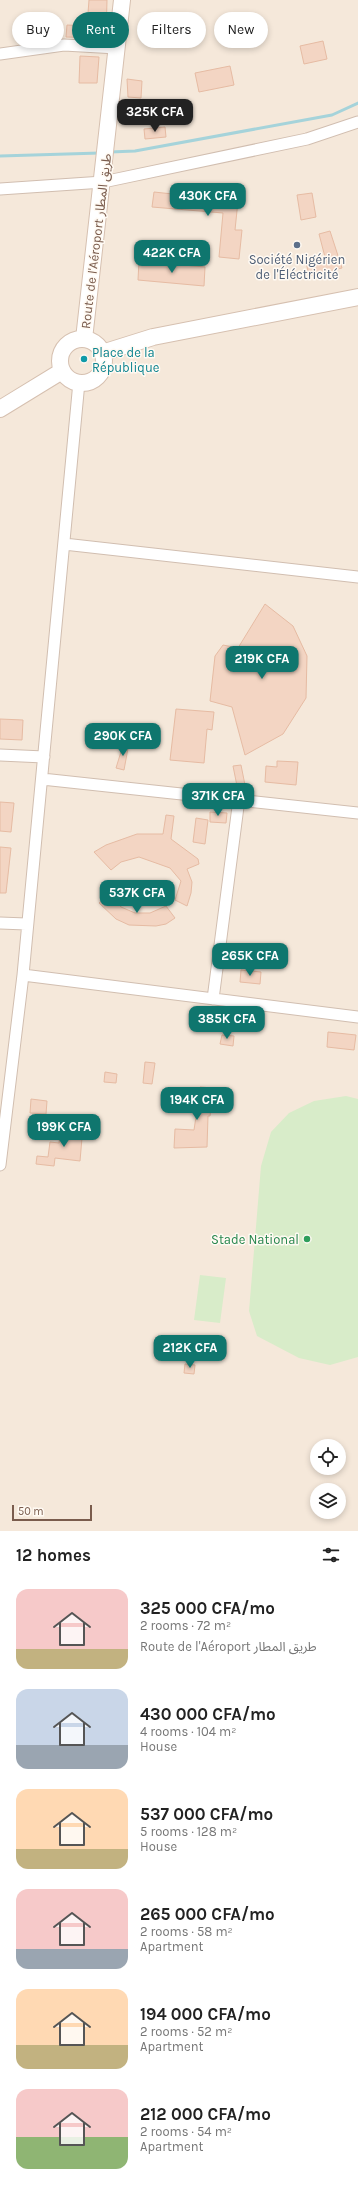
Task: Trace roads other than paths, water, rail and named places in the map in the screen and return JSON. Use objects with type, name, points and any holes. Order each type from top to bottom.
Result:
[{"type":"main road","name":"Route de l'Aéroport طريق المطار","points":[[121,12],[122,0]]},
{"type":"main road","name":"Route de l'Aéroport طريق المطار","points":[[84,339],[117,48]]},
{"type":"main road","points":[[102,353],[153,337],[358,297]]},
{"type":"main road","points":[[84,339],[98,346],[102,353],[104,362],[99,374],[88,382],[72,380],[62,371],[60,362],[62,352],[67,345],[75,340],[84,339]]},
{"type":"main road","points":[[0,409],[62,371]]},
{"type":"street","points":[[0,54],[64,45],[72,45]]},
{"type":"street","points":[[0,189],[102,182],[307,139],[358,122]]},
{"type":"street","points":[[0,1165],[23,975],[26,924],[42,779],[79,382]]},
{"type":"street","points":[[64,544],[358,577]]},
{"type":"street","points":[[0,755],[44,757]]},
{"type":"street","points":[[42,779],[358,813]]},
{"type":"street","points":[[213,999],[239,799]]},
{"type":"street","points":[[0,923],[26,924]]},
{"type":"street","points":[[23,975],[358,1017]]},
{"type":"waterway","points":[[110,152],[135,151],[332,115],[358,103]]},
{"type":"waterway","points":[[0,156],[100,153]]},
{"type":"place","name":"Société Nigérien de l'Éléctricité","points":[[297,245]]},
{"type":"place","name":"Place de la République","points":[[84,359]]},
{"type":"place","name":"Stade National","points":[[307,1239]]}]
